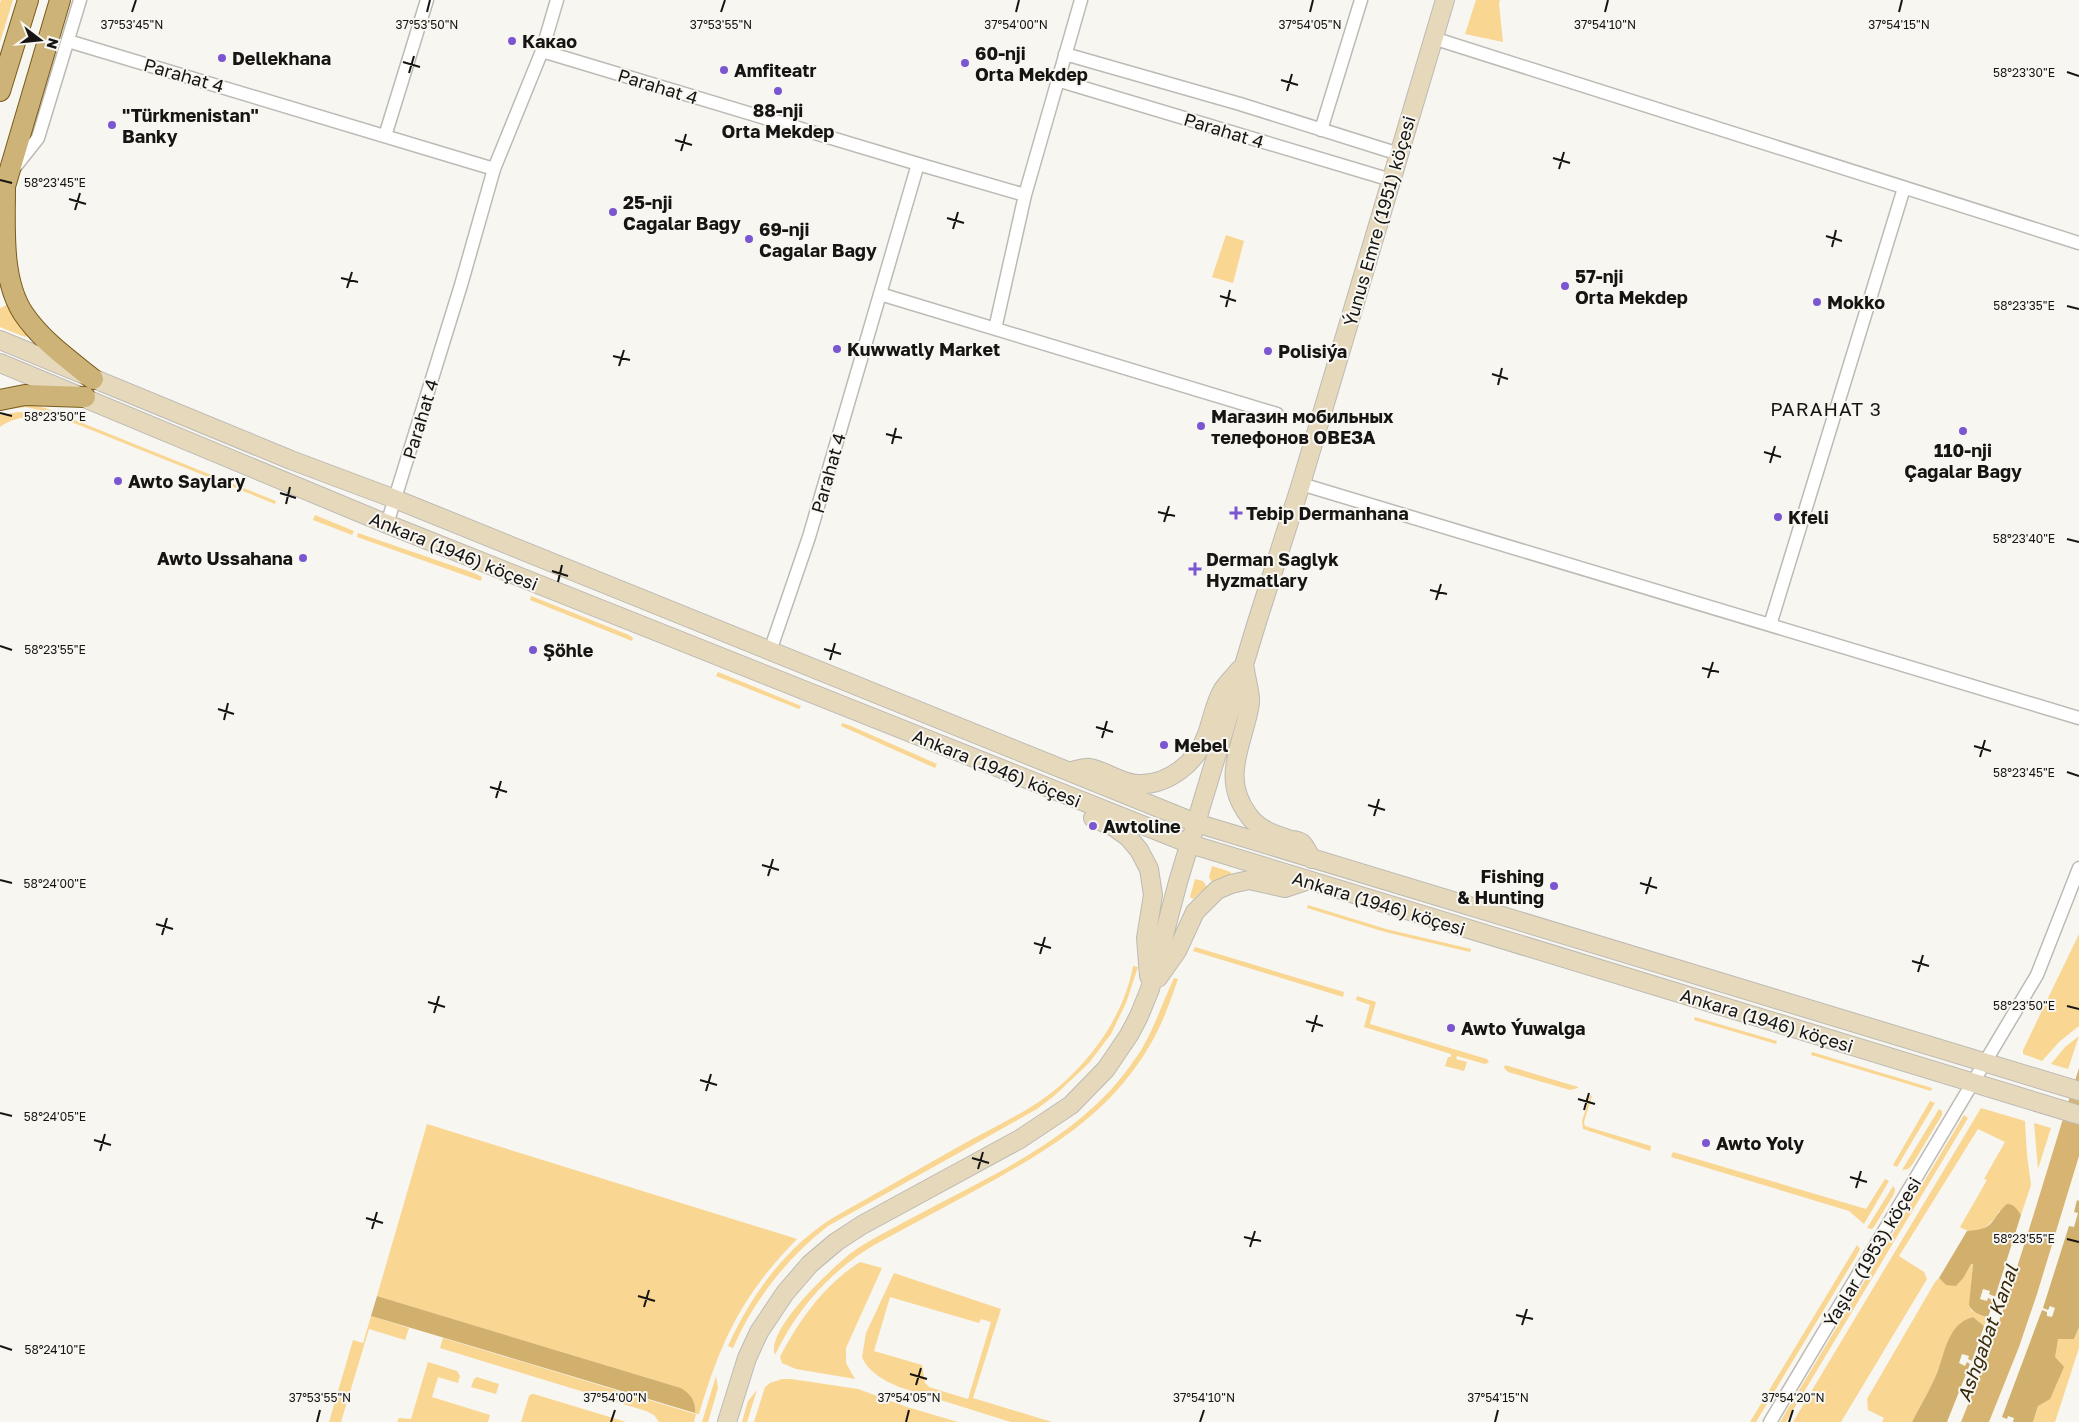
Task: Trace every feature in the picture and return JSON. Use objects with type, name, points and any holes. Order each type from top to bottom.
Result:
[{"type":"main road","points":[[0,91],[28,0]]},
{"type":"main road","points":[[60,0],[4,188],[6,256],[14,294],[23,312],[89,388]]},
{"type":"main road","name":"Ýunus Emre (1951) köçesi","points":[[727,1422],[747,1358],[759,1332],[785,1293],[805,1269],[832,1245],[856,1229],[1020,1138],[1071,1105],[1096,1080],[1118,1052],[1139,1016],[1150,989],[1196,823],[1301,484],[1445,0]]},
{"type":"main road","name":"Ankara (1946) köçesi","points":[[0,340],[89,388],[386,524],[1190,844],[1306,881],[2079,1115]]},
{"type":"main road","name":"Ankara (1946) köçesi","points":[[0,363],[89,388],[395,499],[1196,823],[2072,1089]]},
{"type":"main road","points":[[0,400],[25,395],[89,388]]},
{"type":"main road","points":[[1066,772],[1089,768],[1128,783],[1138,784],[1161,781],[1175,773],[1200,748],[1221,692],[1244,664]]},
{"type":"main road","points":[[1244,664],[1250,702],[1235,755],[1235,781],[1240,800],[1249,817],[1258,826],[1267,832],[1302,843],[1312,859]]},
{"type":"main road","points":[[1058,792],[1074,810],[1123,833],[1139,850],[1147,865],[1154,895],[1146,938],[1150,989]]},
{"type":"main road","points":[[1150,989],[1177,951],[1199,906],[1217,890],[1231,884],[1249,880],[1285,888],[1306,881]]},
{"type":"street","points":[[4,188],[38,138],[80,0]]},
{"type":"street","points":[[384,136],[427,0]]},
{"type":"street","name":"Parahat 4","points":[[386,524],[462,285],[494,170],[542,51],[557,0]]},
{"type":"street","points":[[995,329],[1025,194],[1081,0]]},
{"type":"street","points":[[1321,130],[1360,0]]},
{"type":"street","points":[[1433,38],[2079,243]]},
{"type":"street","name":"Parahat 4","points":[[68,41],[494,170]]},
{"type":"street","name":"Parahat 4","points":[[542,51],[918,164],[1025,194]]},
{"type":"street","name":"Parahat 4","points":[[1065,54],[1240,104],[1399,154]]},
{"type":"street","name":"Parahat 4","points":[[1057,80],[1391,180]]},
{"type":"street","name":"Parahat 4","points":[[770,651],[809,537],[918,164]]},
{"type":"street","points":[[1770,625],[1904,188]]},
{"type":"street","points":[[880,294],[1277,414]]},
{"type":"street","points":[[1301,484],[2079,718]]},
{"type":"street","points":[[1984,1063],[2037,975],[2079,868]]},
{"type":"street","name":"Ýaşlar (1953) köçesi","points":[[1770,1422],[1984,1063]]},
{"type":"shaded area","points":[[1,0],[13,0],[0,42],[0,3]]},
{"type":"shaded area","points":[[1476,0],[1500,0],[1503,42],[1465,34]]},
{"type":"shaded area","points":[[1226,235],[1244,241],[1233,283],[1212,277]]},
{"type":"shaded area","points":[[10,305],[28,335],[25,337],[0,327],[0,308]]},
{"type":"shaded area","points":[[32,405],[45,408],[276,501],[275,504],[44,411],[26,407],[0,410],[0,407]]},
{"type":"shaded area","points":[[19,412],[36,413],[48,419],[23,418],[11,421],[0,427],[0,415]]},
{"type":"shaded area","points":[[315,515],[354,531],[352,535],[313,520]]},
{"type":"shaded area","points":[[358,533],[474,573],[482,577],[481,581],[357,537]]},
{"type":"shaded area","points":[[531,596],[629,635],[633,638],[632,641],[530,600]]},
{"type":"shaded area","points":[[718,672],[801,706],[799,709],[716,676]]},
{"type":"shaded area","points":[[842,723],[937,764],[935,768],[841,726]]},
{"type":"shaded area","points":[[1212,866],[1231,872],[1230,876],[1213,884],[1209,877]]},
{"type":"shaded area","points":[[1195,879],[1203,881],[1207,887],[1193,899],[1190,897]]},
{"type":"shaded area","points":[[1308,905],[1386,929],[1471,949],[1470,952],[1385,932],[1307,908]]},
{"type":"shaded area","points":[[2079,934],[2079,1026],[2059,1042],[2042,1061],[2023,1054],[2023,1050]]},
{"type":"shaded area","points":[[1195,947],[1344,992],[1343,997],[1193,951]]},
{"type":"shaded area","points":[[1133,966],[1138,967],[1126,1003],[1111,1034],[1089,1063],[1054,1096],[1037,1109],[828,1226],[785,1266],[761,1297],[741,1330],[733,1348],[728,1346],[759,1290],[786,1256],[818,1228],[958,1147],[1025,1111],[1051,1093],[1068,1078],[1083,1063],[1110,1027],[1128,987]]},
{"type":"shaded area","points":[[1174,978],[1178,979],[1172,996],[1150,1045],[1134,1070],[1095,1112],[1074,1130],[1027,1161],[876,1244],[844,1266],[830,1278],[805,1307],[775,1355],[775,1344],[789,1316],[829,1272],[851,1253],[880,1235],[1003,1170],[1062,1133],[1089,1111],[1113,1087],[1135,1059],[1152,1030]]},
{"type":"shaded area","points":[[1357,996],[1376,1002],[1370,1024],[1487,1059],[1489,1062],[1485,1064],[1457,1056],[1456,1059],[1467,1062],[1464,1071],[1445,1066],[1451,1054],[1364,1027],[1370,1005],[1356,1000]]},
{"type":"shaded area","points":[[1695,1017],[1777,1041],[1776,1044],[1694,1020]]},
{"type":"shaded area","points":[[2079,1036],[2068,1069],[2051,1064],[2065,1047]]},
{"type":"shaded area","points":[[1812,1052],[1932,1088],[1931,1091],[1811,1055]]},
{"type":"shaded area","points":[[1505,1065],[1578,1088],[1570,1090],[1508,1072],[1504,1068]]},
{"type":"shaded area","points":[[2079,1068],[2079,1156],[2037,1294],[2019,1347],[1989,1422],[1961,1422],[1994,1335],[2024,1246]]},
{"type":"shaded area","points":[[1590,1095],[1592,1096],[1584,1122],[1585,1126],[1651,1146],[1650,1151],[1583,1129],[1582,1121]]},
{"type":"shaded area","points":[[1930,1101],[1935,1103],[1897,1167],[1893,1165]]},
{"type":"shaded area","points":[[1981,1108],[2025,1121],[2031,1185],[2021,1215],[2017,1211],[1999,1211],[1988,1226],[1983,1229],[1972,1231],[1960,1227],[1987,1180],[1984,1179],[2005,1142],[1978,1129],[1899,1256],[1924,1272],[1927,1279],[1841,1422],[1793,1422]]},
{"type":"shaded area","points":[[1939,1109],[1942,1111],[1942,1115],[1912,1165],[1908,1169],[1902,1170]]},
{"type":"shaded area","points":[[1964,1115],[1968,1118],[1786,1422],[1780,1422]]},
{"type":"shaded area","points":[[2034,1123],[2051,1128],[2038,1169]]},
{"type":"shaded area","points":[[427,1124],[797,1239],[762,1280],[736,1320],[725,1341],[699,1414],[696,1414],[694,1422],[659,1422],[654,1415],[646,1411],[440,1348],[443,1338],[695,1414],[695,1406],[681,1388],[377,1296]]},
{"type":"shaded area","points":[[1673,1152],[1866,1209],[1885,1179],[1889,1181],[1864,1224],[1849,1211],[1671,1157]]},
{"type":"shaded area","points":[[1893,1186],[1895,1189],[1894,1194],[1874,1227],[1872,1229],[1867,1228]]},
{"type":"shaded area","points":[[2077,1200],[2079,1201],[2079,1327],[2074,1339],[2058,1339],[2055,1357],[2064,1367],[2050,1399],[2038,1406],[2033,1422],[2013,1422],[2014,1418],[2008,1416],[2007,1419],[2002,1417],[2042,1310],[2047,1312],[2047,1316],[2052,1317],[2055,1308],[2050,1306],[2048,1310],[2043,1308],[2069,1226],[2074,1227],[2078,1213],[2074,1212]]},
{"type":"shaded area","points":[[2007,1204],[2014,1206],[2021,1215],[1995,1297],[1989,1294],[1990,1291],[1983,1289],[1980,1299],[1987,1301],[1988,1298],[1994,1300],[1988,1317],[1972,1310],[1969,1305],[1973,1264],[1971,1264],[1964,1277],[1956,1286],[1946,1285],[1939,1278],[1967,1231],[1988,1226]]},
{"type":"shaded area","points":[[1857,1245],[1860,1249],[1857,1255],[1756,1422],[1750,1422]]},
{"type":"shaded area","points":[[860,1262],[882,1268],[846,1348],[846,1363],[855,1379],[796,1369],[782,1363],[780,1357],[795,1330],[814,1304],[835,1281]]},
{"type":"shaded area","points":[[1973,1263],[1970,1296],[1971,1310],[1979,1315],[1988,1317],[1984,1326],[1973,1317],[1965,1320],[1953,1332],[1934,1379],[1912,1422],[1882,1422],[1884,1418],[1868,1410],[1867,1399],[1935,1282],[1939,1278],[1946,1285],[1964,1277]]},
{"type":"shaded area","points":[[894,1273],[1001,1309],[973,1398],[1052,1422],[1011,1422],[894,1385],[868,1367],[862,1357],[866,1333]],"holes":[[[890,1297],[979,1323],[981,1319],[991,1322],[968,1399],[929,1387],[925,1383],[922,1365],[874,1351]]]},
{"type":"shaded area","points":[[377,1296],[681,1388],[692,1399],[695,1405],[695,1413],[371,1316]]},
{"type":"shaded area","points":[[371,1316],[409,1328],[405,1340],[369,1329],[341,1422],[329,1422],[353,1340],[363,1343]]},
{"type":"shaded area","points":[[1973,1317],[1984,1326],[1972,1361],[1968,1359],[1969,1356],[1962,1354],[1959,1363],[1965,1366],[1967,1362],[1970,1364],[1947,1422],[1912,1422],[1934,1379],[1953,1332],[1958,1325]]},
{"type":"shaded area","points":[[2079,1327],[2079,1348],[2055,1422],[2033,1422],[2054,1357],[2058,1338],[2074,1339]]},
{"type":"shaded area","points":[[428,1362],[457,1371],[460,1376],[458,1383],[438,1377],[432,1397],[490,1415],[488,1422],[397,1422],[399,1418],[411,1419]]},
{"type":"shaded area","points":[[716,1376],[718,1388],[708,1422],[702,1422]]},
{"type":"shaded area","points":[[477,1377],[499,1384],[496,1394],[471,1387],[474,1379]]},
{"type":"shaded area","points":[[782,1379],[858,1389],[907,1407],[958,1422],[754,1422],[765,1387]]},
{"type":"shaded area","points":[[757,1390],[747,1422],[742,1422],[748,1401]]},
{"type":"shaded area","points":[[532,1394],[626,1422],[521,1422],[529,1396]]},
{"type":"place","name":"Какао","points":[[512,41]]},
{"type":"place","name":"Dellekhana","points":[[222,58]]},
{"type":"place","name":"60-nji Orta Mekdep","points":[[965,63]]},
{"type":"place","name":"Amfiteatr","points":[[724,70]]},
{"type":"place","name":"88-nji Orta Mekdep","points":[[778,91]]},
{"type":"place","name":"\"Türkmenistan\" Banky","points":[[112,125]]},
{"type":"place","name":"25-nji Cagalar Bagy","points":[[613,212]]},
{"type":"place","name":"69-nji Cagalar Bagy","points":[[749,239]]},
{"type":"place","name":"57-nji Orta Mekdep","points":[[1565,286]]},
{"type":"place","name":"Mokko","points":[[1817,302]]},
{"type":"place","name":"Kuwwatly Market","points":[[837,349]]},
{"type":"place","name":"Polisiýa","points":[[1268,351]]},
{"type":"place","name":"Магазин мобильных телефонов ОВЕЗА","points":[[1201,426]]},
{"type":"place","name":"110-nji Çagalar Bagy","points":[[1963,431]]},
{"type":"place","name":"Awto Saylary","points":[[118,481]]},
{"type":"place","name":"Tebip Dermanhana","points":[[1236,513]]},
{"type":"place","name":"Kfeli","points":[[1778,517]]},
{"type":"place","name":"Awto Ussahana","points":[[303,558]]},
{"type":"place","name":"Derman Saglyk Hyzmatlary","points":[[1195,569]]},
{"type":"place","name":"Şöhle","points":[[533,650]]},
{"type":"place","name":"Mebel","points":[[1164,745]]},
{"type":"place","name":"Awtoline","points":[[1093,826]]},
{"type":"place","name":"Fishing & Hunting","points":[[1554,886]]},
{"type":"place","name":"Awto Ýuwalga","points":[[1451,1028]]},
{"type":"place","name":"Awto Yoly","points":[[1706,1143]]},
{"type":"district","name":"PARAHAT 3","points":[[1826,408]]},
{"type":"water label","name":"Ashgabat Kanal","points":[[1987,1333]]}]
